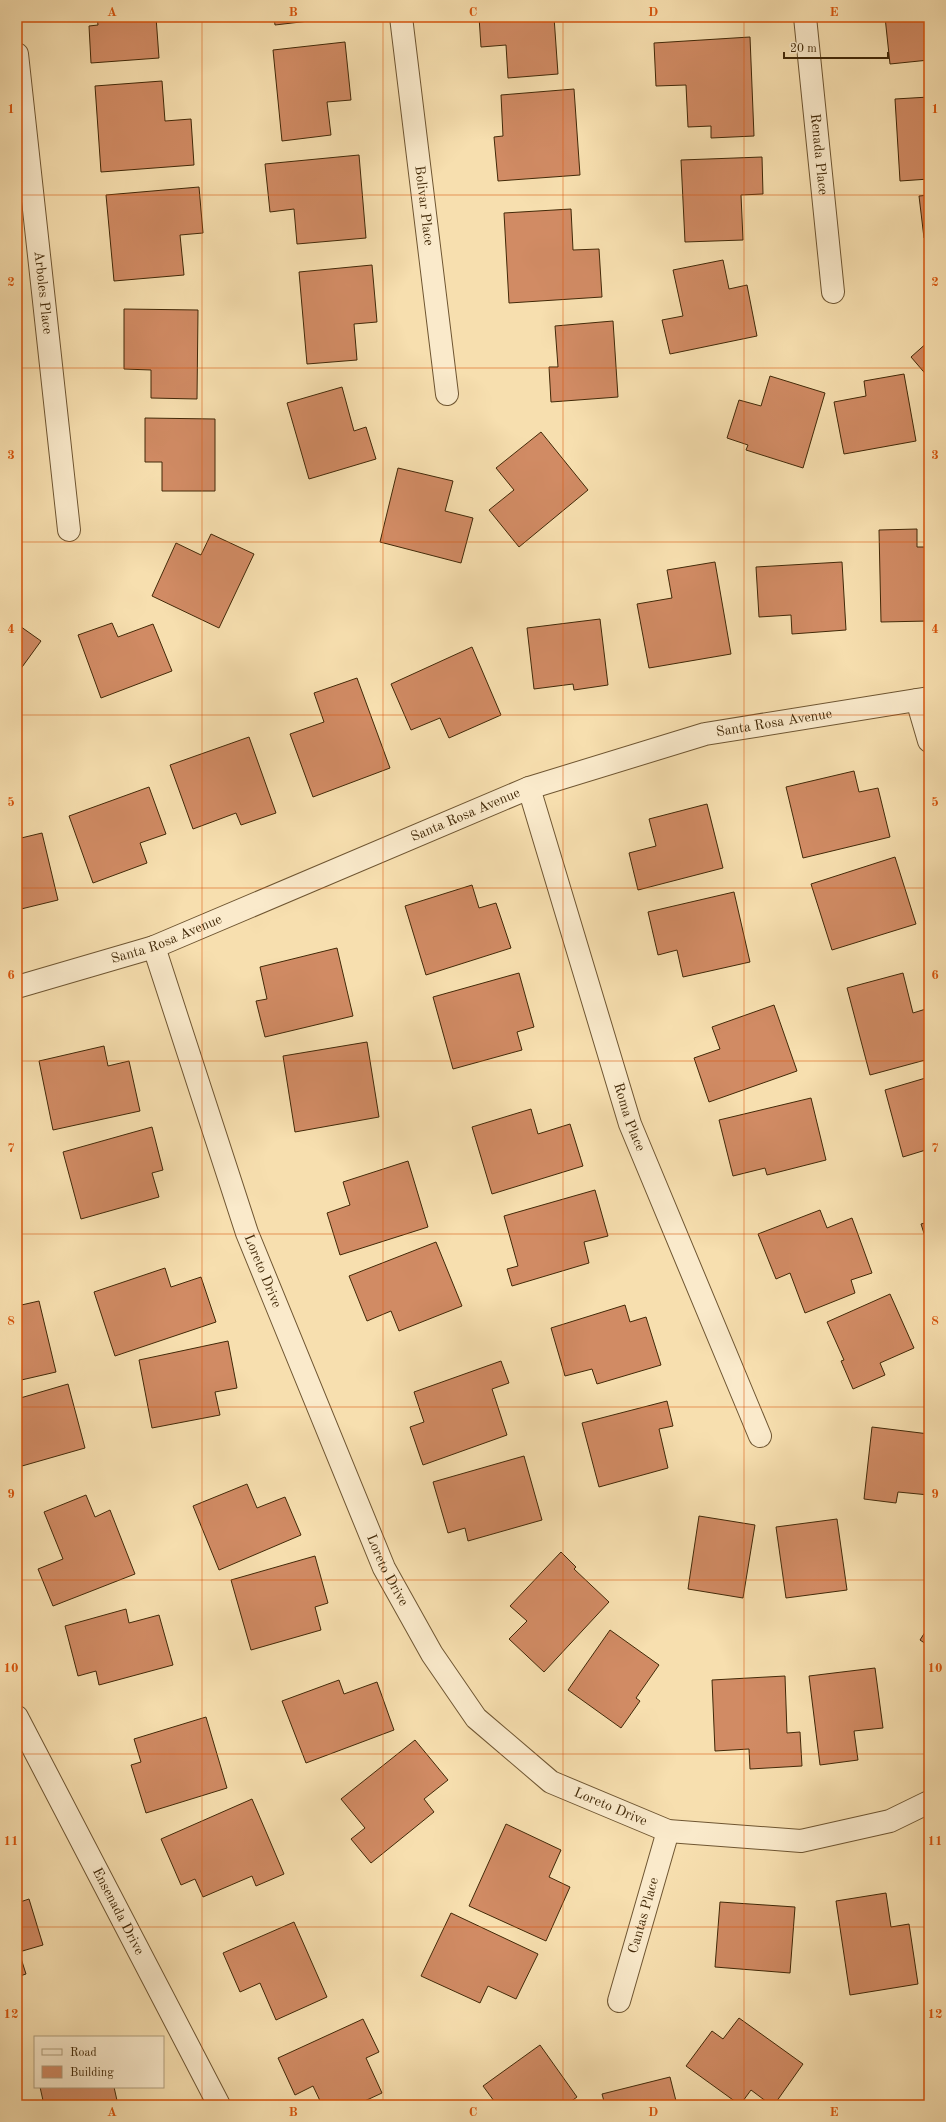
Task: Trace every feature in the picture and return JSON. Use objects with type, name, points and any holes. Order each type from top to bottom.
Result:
[{"type":"street","name":"Bolivar Place","points":[[401,17],[447,394]]},
{"type":"street","name":"Renada Place","points":[[805,17],[833,292]]},
{"type":"street","name":"Arboles Place","points":[[17,54],[69,530]]},
{"type":"street","points":[[923,699],[929,741]]},
{"type":"street","name":"Santa Rosa Avenue","points":[[17,987],[154,947],[529,788],[706,734],[923,699]]},
{"type":"street","name":"Roma Place","points":[[529,788],[630,1124],[760,1436]]},
{"type":"street","name":"Loreto Drive","points":[[154,947],[247,1233],[384,1568],[432,1654],[476,1718],[551,1782],[668,1831],[801,1840],[890,1821],[929,1802]]},
{"type":"street","name":"Ensenada Drive","points":[[17,1717],[219,2105]]},
{"type":"street","name":"Cantas Place","points":[[619,2000],[668,1831]]},
{"type":"building","points":[[97,17],[156,17],[159,58],[91,63],[89,26],[98,25]]},
{"type":"building","points":[[274,17],[343,17],[275,25]]},
{"type":"building","points":[[479,17],[554,17],[558,74],[508,78],[506,45],[481,47]]},
{"type":"building","points":[[885,17],[929,17],[929,60],[890,64]]},
{"type":"building","points":[[750,37],[754,136],[711,138],[711,126],[688,127],[686,85],[656,86],[654,43]]},
{"type":"building","points":[[345,42],[351,100],[327,102],[331,135],[282,141],[273,50]]},
{"type":"building","points":[[162,81],[165,121],[191,119],[194,165],[101,172],[95,86]]},
{"type":"building","points":[[574,89],[580,175],[498,181],[494,137],[503,136],[501,95]]},
{"type":"building","points":[[929,97],[929,179],[900,181],[895,99]]},
{"type":"building","points":[[359,155],[366,238],[297,244],[294,209],[270,212],[265,164]]},
{"type":"building","points":[[762,157],[763,194],[741,195],[743,240],[685,242],[681,160]]},
{"type":"building","points":[[199,187],[203,233],[180,235],[184,275],[114,281],[106,195]]},
{"type":"building","points":[[929,195],[929,237],[924,238],[919,196]]},
{"type":"building","points":[[571,209],[573,250],[599,249],[602,297],[509,303],[504,213]]},
{"type":"building","points":[[723,260],[729,289],[747,285],[757,336],[670,354],[662,320],[683,316],[673,270]]},
{"type":"building","points":[[372,265],[377,322],[354,324],[357,360],[307,364],[299,272]]},
{"type":"building","points":[[124,309],[198,310],[197,399],[151,398],[151,370],[124,369]]},
{"type":"building","points":[[613,321],[618,397],[551,402],[549,367],[558,367],[555,326]]},
{"type":"building","points":[[929,341],[929,378],[911,357]]},
{"type":"building","points":[[904,374],[916,441],[844,454],[834,402],[866,396],[864,381]]},
{"type":"building","points":[[770,376],[825,393],[803,468],[746,450],[748,445],[727,438],[739,400],[761,406]]},
{"type":"building","points":[[342,387],[354,431],[366,427],[376,459],[309,479],[287,403]]},
{"type":"building","points":[[145,418],[215,419],[215,491],[162,491],[162,462],[145,462]]},
{"type":"building","points":[[541,432],[588,490],[519,547],[489,510],[514,490],[496,468]]},
{"type":"building","points":[[398,468],[453,481],[445,511],[473,518],[461,563],[380,542]]},
{"type":"building","points":[[917,529],[917,547],[929,547],[929,621],[881,622],[879,530]]},
{"type":"building","points":[[211,534],[254,554],[219,628],[152,596],[176,543],[201,555]]},
{"type":"building","points":[[715,562],[731,654],[649,668],[637,604],[672,598],[667,570]]},
{"type":"building","points":[[842,562],[846,630],[792,634],[791,615],[759,617],[756,567]]},
{"type":"building","points":[[600,619],[608,685],[574,690],[573,684],[534,689],[527,628]]},
{"type":"building","points":[[112,623],[118,637],[153,624],[172,671],[101,698],[78,635]]},
{"type":"building","points":[[17,624],[41,641],[17,674]]},
{"type":"building","points":[[472,647],[501,715],[449,738],[440,718],[411,730],[391,684]]},
{"type":"building","points":[[357,678],[390,768],[313,797],[290,734],[324,722],[314,693]]},
{"type":"building","points":[[249,737],[276,813],[241,825],[236,813],[193,829],[170,765]]},
{"type":"building","points":[[854,771],[859,792],[878,788],[890,837],[803,858],[786,787]]},
{"type":"building","points":[[149,787],[166,834],[140,843],[147,863],[93,883],[69,816]]},
{"type":"building","points":[[707,804],[723,868],[638,890],[629,853],[656,846],[649,819]]},
{"type":"building","points":[[42,833],[58,900],[17,910],[17,839]]},
{"type":"building","points":[[895,857],[916,924],[832,950],[811,884]]},
{"type":"building","points":[[472,885],[479,908],[496,903],[511,948],[426,975],[405,906]]},
{"type":"building","points":[[734,892],[750,962],[683,977],[677,950],[658,955],[648,912]]},
{"type":"building","points":[[337,948],[353,1016],[265,1037],[256,1001],[267,999],[260,967]]},
{"type":"building","points":[[519,973],[534,1027],[517,1032],[522,1050],[453,1069],[433,997]]},
{"type":"building","points":[[903,973],[913,1013],[929,1008],[929,1059],[870,1075],[847,988]]},
{"type":"building","points":[[774,1005],[797,1071],[709,1102],[694,1058],[720,1049],[712,1027]]},
{"type":"building","points":[[367,1042],[379,1117],[295,1132],[283,1056]]},
{"type":"building","points":[[104,1046],[108,1066],[129,1061],[140,1111],[53,1130],[39,1061]]},
{"type":"building","points":[[929,1077],[929,1149],[903,1157],[885,1090]]},
{"type":"building","points":[[811,1098],[826,1160],[767,1175],[765,1168],[733,1176],[719,1120]]},
{"type":"building","points":[[531,1109],[538,1134],[570,1124],[583,1166],[492,1194],[472,1127]]},
{"type":"building","points":[[152,1127],[163,1170],[152,1173],[159,1197],[81,1219],[63,1152]]},
{"type":"building","points":[[408,1161],[428,1227],[340,1255],[327,1213],[350,1205],[343,1182]]},
{"type":"building","points":[[595,1190],[608,1236],[584,1242],[589,1263],[512,1286],[507,1269],[518,1266],[504,1216]]},
{"type":"building","points":[[820,1210],[827,1228],[852,1218],[872,1273],[851,1280],[855,1293],[805,1313],[790,1273],[776,1279],[758,1234]]},
{"type":"building","points":[[929,1222],[929,1249],[921,1224]]},
{"type":"building","points":[[436,1242],[462,1306],[399,1331],[391,1311],[367,1321],[349,1276]]},
{"type":"building","points":[[165,1268],[171,1287],[201,1277],[216,1322],[115,1356],[94,1292]]},
{"type":"building","points":[[890,1294],[914,1348],[880,1363],[885,1375],[853,1389],[841,1361],[844,1360],[827,1322]]},
{"type":"building","points":[[39,1301],[56,1372],[17,1381],[17,1306]]},
{"type":"building","points":[[625,1305],[630,1322],[646,1317],[661,1365],[597,1384],[592,1369],[565,1376],[551,1328]]},
{"type":"building","points":[[228,1341],[237,1388],[215,1392],[220,1415],[152,1428],[139,1360]]},
{"type":"building","points":[[501,1361],[509,1383],[492,1389],[507,1435],[423,1465],[410,1427],[424,1422],[414,1392]]},
{"type":"building","points":[[68,1384],[85,1448],[22,1466],[19,1455],[17,1455],[17,1399]]},
{"type":"building","points":[[667,1401],[673,1426],[659,1429],[668,1468],[599,1487],[582,1423]]},
{"type":"building","points":[[872,1427],[929,1434],[929,1495],[898,1492],[896,1503],[864,1499]]},
{"type":"building","points":[[524,1456],[542,1520],[468,1541],[465,1528],[448,1533],[433,1482]]},
{"type":"building","points":[[247,1484],[257,1508],[285,1497],[301,1535],[219,1570],[193,1506]]},
{"type":"building","points":[[86,1495],[95,1517],[110,1510],[135,1574],[53,1606],[38,1569],[63,1559],[44,1512]]},
{"type":"building","points":[[699,1516],[755,1525],[743,1598],[688,1589]]},
{"type":"building","points":[[837,1519],[847,1590],[786,1598],[776,1527]]},
{"type":"building","points":[[561,1552],[576,1567],[574,1569],[609,1602],[544,1672],[509,1639],[527,1621],[510,1606]]},
{"type":"building","points":[[315,1556],[328,1603],[315,1607],[321,1630],[251,1650],[231,1580]]},
{"type":"building","points":[[126,1609],[129,1623],[159,1615],[173,1665],[99,1685],[96,1671],[78,1676],[65,1626]]},
{"type":"building","points":[[929,1626],[929,1646],[920,1640]]},
{"type":"building","points":[[610,1630],[659,1665],[636,1698],[640,1701],[621,1728],[568,1690]]},
{"type":"building","points":[[875,1668],[883,1728],[854,1731],[858,1760],[820,1765],[809,1676]]},
{"type":"building","points":[[785,1676],[787,1733],[800,1732],[802,1766],[750,1769],[749,1749],[715,1751],[712,1680]]},
{"type":"building","points":[[339,1680],[344,1694],[377,1682],[394,1730],[306,1763],[282,1701]]},
{"type":"building","points":[[206,1717],[227,1788],[146,1813],[131,1765],[141,1762],[134,1739]]},
{"type":"building","points":[[415,1740],[448,1780],[424,1799],[434,1812],[371,1863],[351,1839],[365,1828],[341,1799]]},
{"type":"building","points":[[252,1799],[284,1874],[256,1886],[252,1876],[203,1897],[195,1879],[181,1885],[161,1839]]},
{"type":"building","points":[[506,1824],[561,1850],[549,1877],[570,1887],[546,1941],[469,1906]]},
{"type":"building","points":[[886,1893],[891,1927],[909,1924],[918,1984],[850,1995],[836,1901]]},
{"type":"building","points":[[29,1899],[43,1945],[19,1952],[26,1974],[17,1977],[17,1903]]},
{"type":"building","points":[[720,1902],[795,1907],[790,1973],[715,1967]]},
{"type":"building","points":[[451,1913],[538,1954],[516,1999],[488,1986],[480,2003],[421,1976]]},
{"type":"building","points":[[294,1922],[327,1997],[276,2020],[260,1983],[240,1992],[223,1953]]},
{"type":"building","points":[[739,2018],[803,2064],[774,2105],[771,2105],[751,2090],[740,2105],[686,2066],[712,2031],[723,2039]]},
{"type":"building","points":[[363,2019],[379,2052],[366,2058],[382,2093],[356,2105],[322,2105],[313,2086],[295,2095],[278,2058]]},
{"type":"building","points":[[540,2045],[577,2097],[566,2105],[497,2105],[483,2086]]},
{"type":"building","points":[[670,2077],[677,2105],[605,2105],[602,2094]]},
{"type":"building","points":[[40,2088],[114,2088],[118,2105],[44,2105]]}]
